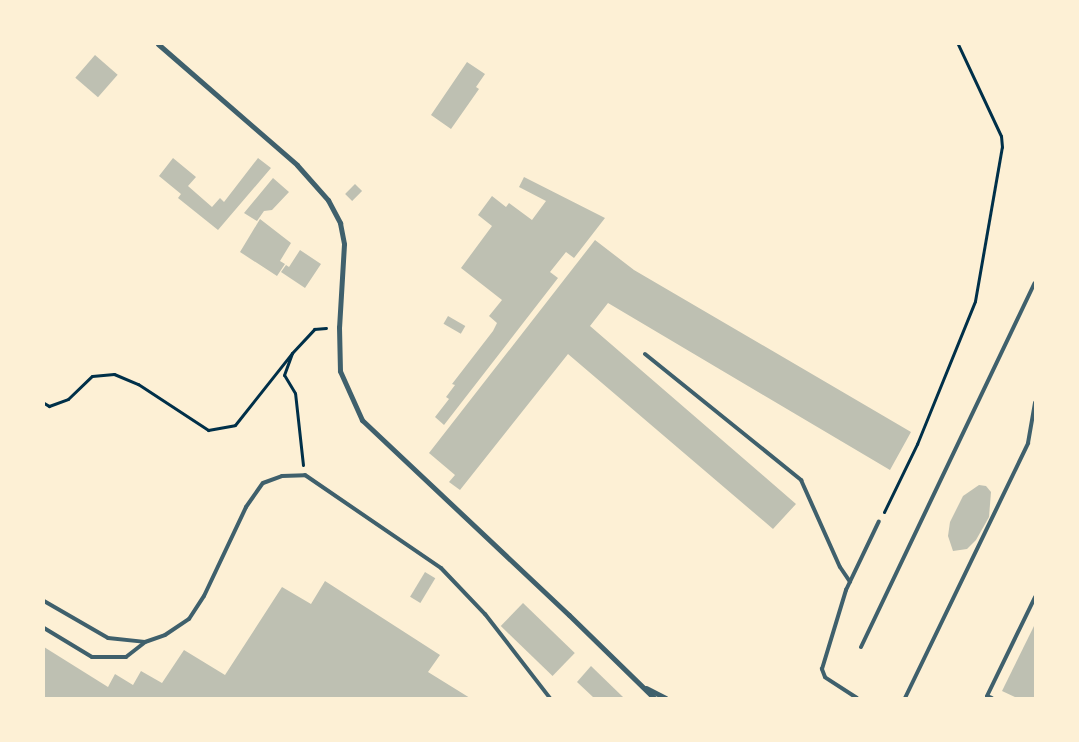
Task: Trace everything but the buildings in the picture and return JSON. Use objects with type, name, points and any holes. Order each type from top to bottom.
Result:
[{"type":"street","points":[[158,44],[297,165],[328,200],[340,223],[344,244],[339,327],[340,371],[362,420],[654,698]]},
{"type":"street","points":[[642,686],[666,698]]},
{"type":"lane","points":[[861,647],[1035,283]]},
{"type":"lane","points":[[645,354],[801,480],[840,567],[850,582]]},
{"type":"lane","points":[[905,698],[1028,443],[1035,403]]},
{"type":"lane","points":[[44,628],[92,657],[126,657],[145,642],[165,635],[189,619],[204,596],[246,507],[263,483],[282,476],[305,475],[441,568],[485,614],[550,698]]},
{"type":"lane","points":[[857,698],[826,677],[822,669],[850,582],[879,522]]},
{"type":"lane","points":[[992,698],[986,697],[1035,597]]},
{"type":"lane","points":[[44,600],[108,638],[145,642]]},
{"type":"path","points":[[879,522],[917,444],[975,301],[1002,147],[1001,136],[958,44]]},
{"type":"path","points":[[44,404],[49,406],[68,399],[92,376],[114,374],[138,384],[208,430],[235,424],[292,353],[314,329],[339,327]]},
{"type":"path","points":[[292,353],[284,375],[295,394],[305,475]]}]
